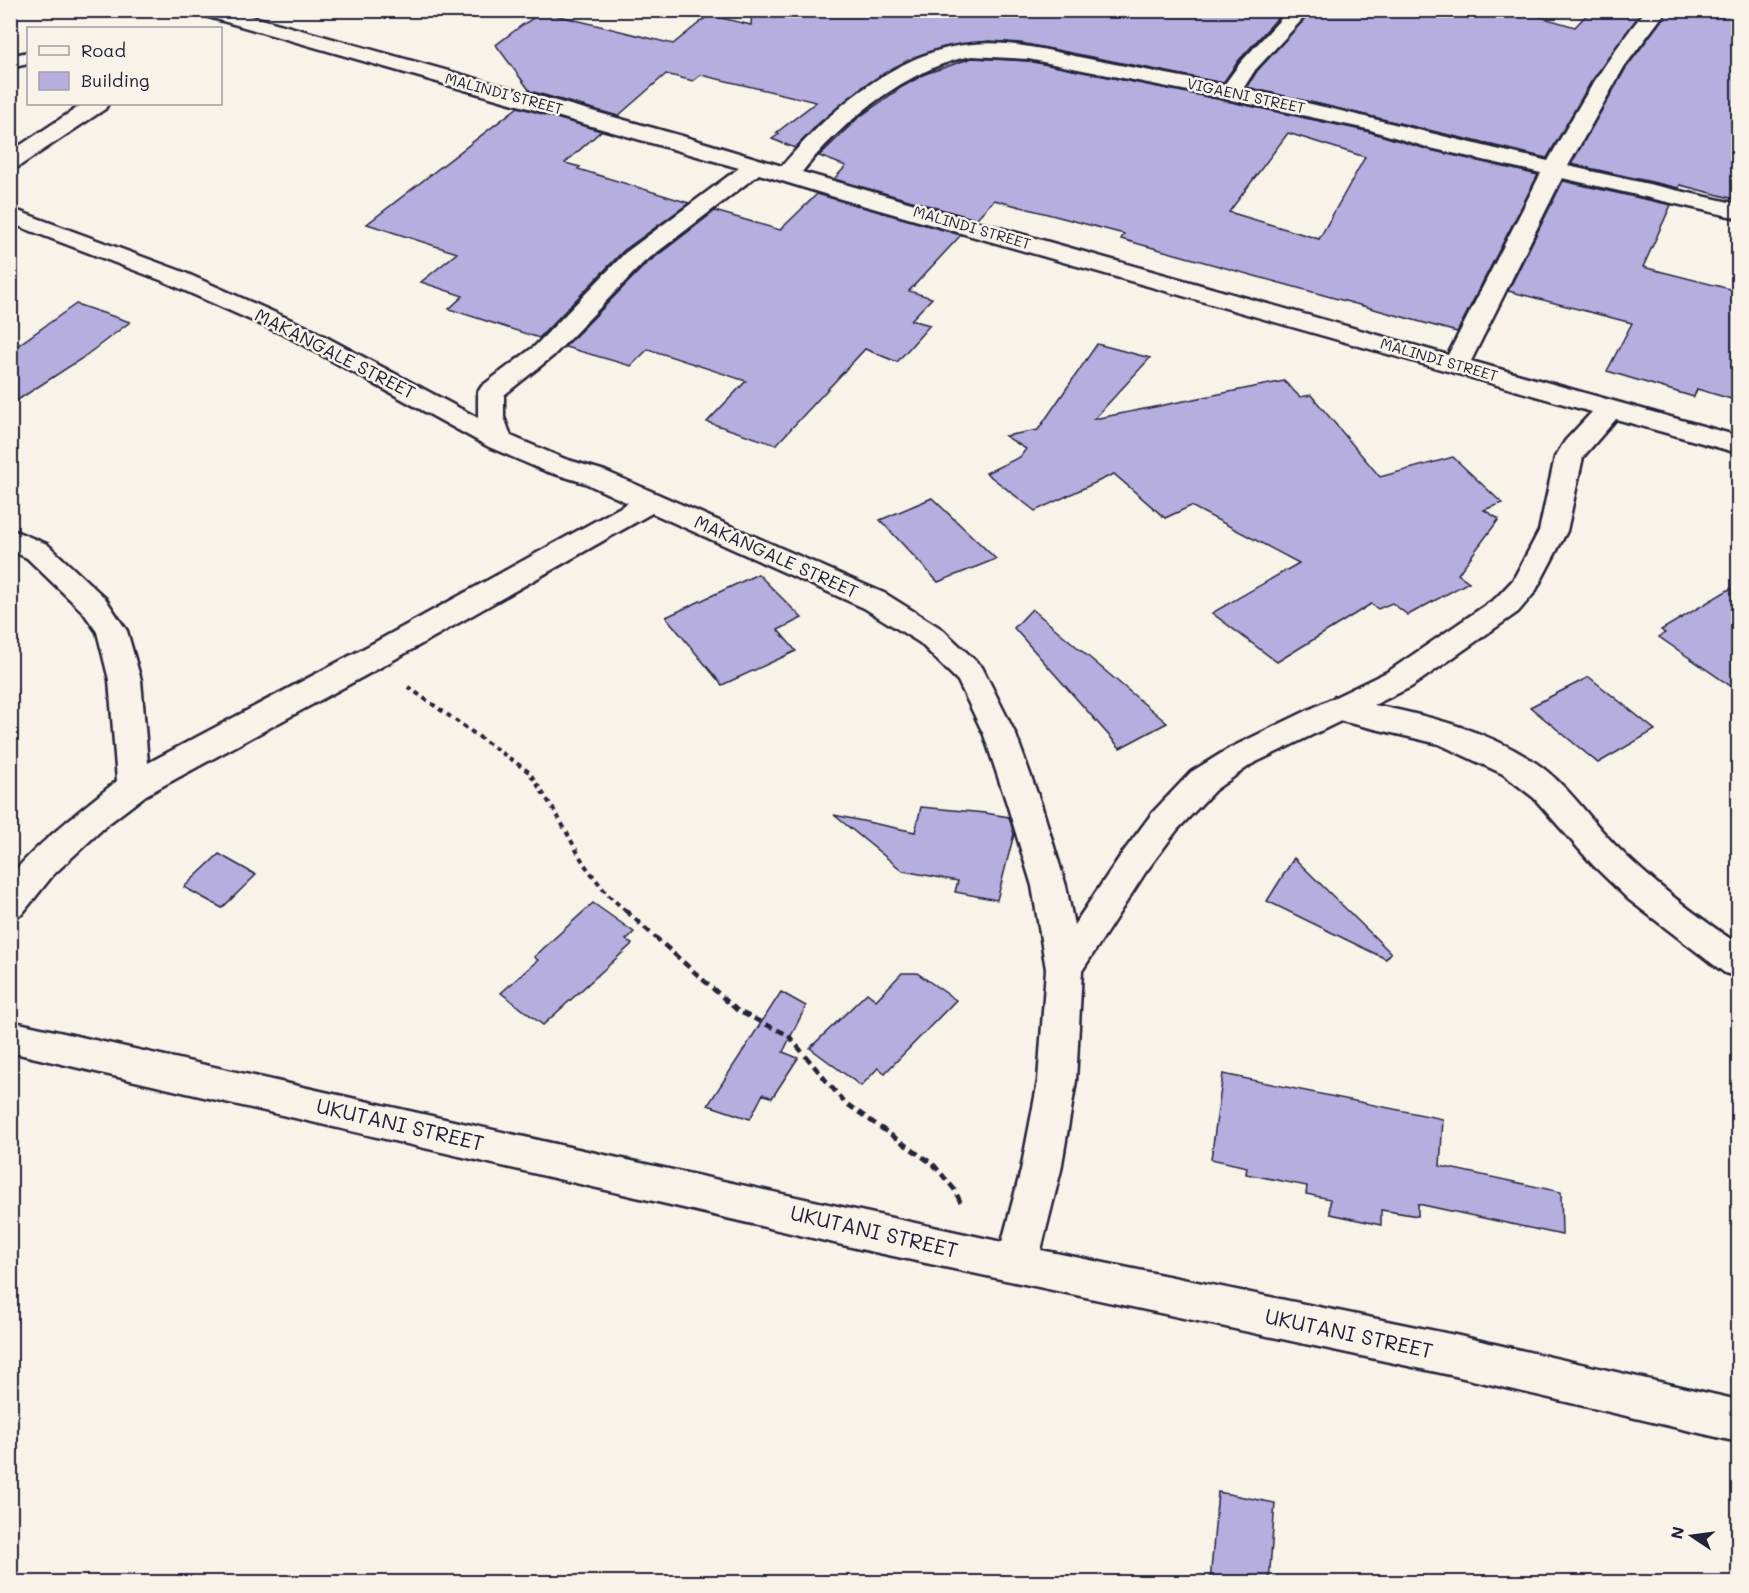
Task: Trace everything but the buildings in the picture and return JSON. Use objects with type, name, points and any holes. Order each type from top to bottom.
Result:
[{"type":"street","name":"MALINDI STREET","points":[[205,10],[1738,445]]},
{"type":"street","points":[[1229,93],[1248,66],[1300,10]]},
{"type":"street","points":[[1456,366],[1530,212],[1591,100],[1657,10]]},
{"type":"street","points":[[222,35],[254,24]]},
{"type":"street","name":"VIGAENI STREET","points":[[788,174],[813,144],[904,73],[926,61],[954,52],[991,50],[1028,54],[1362,121],[1438,143],[1738,211]]},
{"type":"street","points":[[10,62],[27,58]]},
{"type":"street","points":[[10,162],[96,105]]},
{"type":"street","points":[[499,441],[490,417],[491,392],[544,351],[634,258],[757,165]]},
{"type":"street","name":"MAKANGALE STREET","points":[[10,215],[172,276],[298,332],[499,441],[555,465],[595,477],[875,602],[930,636],[971,675],[1000,735],[1024,804],[1049,886],[1064,969],[1057,1081],[1041,1170],[1017,1264]]},
{"type":"street","points":[[1064,969],[1165,821],[1203,781],[1240,756],[1400,679],[1507,605],[1526,585],[1552,531],[1564,468],[1569,457],[1575,447],[1610,409]]},
{"type":"street","points":[[10,904],[40,866],[96,815],[134,786],[370,659],[651,502]]},
{"type":"street","points":[[10,538],[37,551],[94,605],[112,631],[125,680],[134,786]]},
{"type":"street","points":[[1336,709],[1398,720],[1437,731],[1515,765],[1552,793],[1588,839],[1631,880],[1705,940],[1738,963]]},
{"type":"street","name":"UKUTANI STREET","points":[[10,1036],[1017,1264],[1363,1336],[1738,1421]]},
{"type":"path","points":[[370,659],[530,772],[584,864],[607,894],[738,1011],[788,1035],[844,1102],[934,1165],[954,1189],[967,1214],[977,1255]]}]
